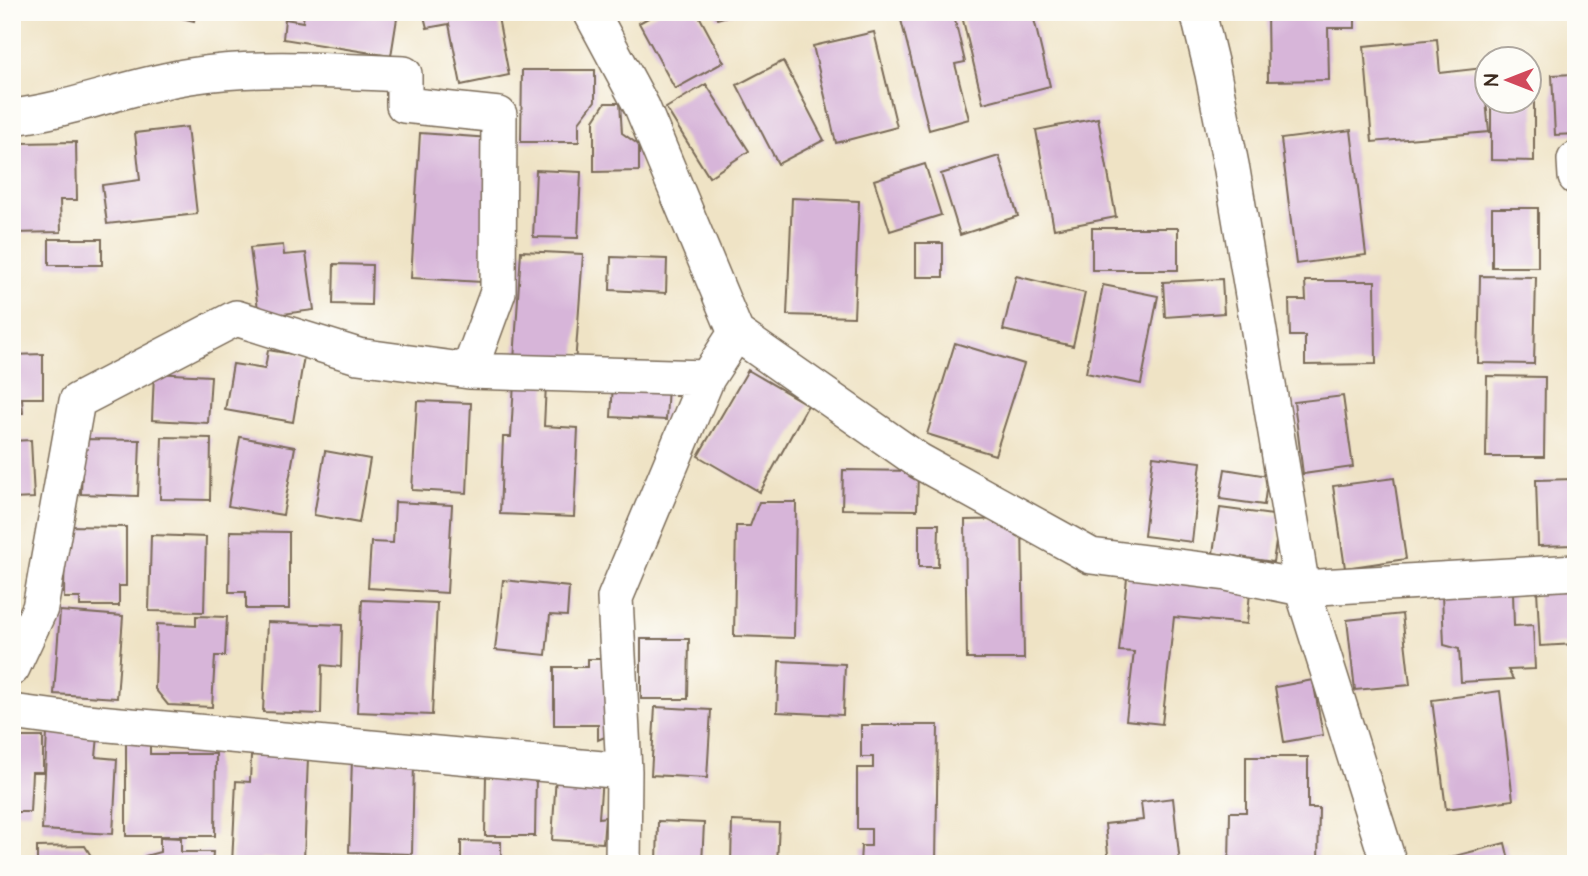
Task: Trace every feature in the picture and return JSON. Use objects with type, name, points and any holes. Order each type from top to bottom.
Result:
[{"type":"street","points":[[592,12],[642,107],[736,333],[919,461],[1091,556],[1227,573],[1303,588],[1576,572]]},
{"type":"street","points":[[1198,12],[1233,170],[1303,588],[1389,864]]},
{"type":"street","points":[[12,117],[38,114],[187,76],[251,69],[404,74],[404,106],[499,115],[498,292],[469,371]]},
{"type":"street","points":[[1575,160],[1576,177]]},
{"type":"street","points":[[12,668],[40,608],[77,401],[236,318],[358,356],[469,371],[706,378]]},
{"type":"street","points":[[623,864],[624,771],[615,598],[706,378],[736,333]]},
{"type":"street","points":[[12,712],[87,722],[624,771]]},
{"type":"building","points":[[158,12],[196,12],[194,21]]},
{"type":"building","points":[[304,12],[398,12],[391,56],[283,39],[285,19],[303,22]]},
{"type":"building","points":[[423,12],[497,12],[509,75],[461,85],[449,24],[427,28]]},
{"type":"building","points":[[659,12],[697,12],[724,62],[675,89],[639,23]]},
{"type":"building","points":[[715,12],[738,12],[738,13],[717,19]]},
{"type":"building","points":[[899,12],[953,12],[965,62],[955,64],[969,119],[929,130]]},
{"type":"building","points":[[961,12],[1040,12],[1033,15],[1050,86],[983,103]]},
{"type":"building","points":[[1267,12],[1355,12],[1355,28],[1328,28],[1329,80],[1268,81]]},
{"type":"building","points":[[874,32],[897,127],[836,143],[813,46]]},
{"type":"building","points":[[1437,39],[1440,73],[1472,69],[1472,116],[1488,116],[1489,132],[1372,142],[1364,46]]},
{"type":"building","points":[[783,61],[824,140],[778,164],[737,85]]},
{"type":"building","points":[[522,70],[595,70],[595,101],[579,122],[579,142],[521,142]]},
{"type":"building","points":[[1576,74],[1576,134],[1555,135],[1552,75]]},
{"type":"building","points":[[706,84],[749,151],[709,177],[666,108]]},
{"type":"building","points":[[605,103],[620,103],[622,133],[639,145],[639,171],[594,172],[594,120]]},
{"type":"building","points":[[1491,116],[1534,116],[1534,161],[1491,160]]},
{"type":"building","points":[[1098,118],[1116,217],[1054,229],[1036,130]]},
{"type":"building","points":[[187,127],[197,214],[107,224],[102,185],[140,180],[135,133]]},
{"type":"building","points":[[1351,130],[1366,255],[1296,264],[1281,139]]},
{"type":"building","points":[[420,133],[490,138],[482,282],[411,278]]},
{"type":"building","points":[[76,142],[77,200],[60,200],[61,232],[12,233],[12,168],[20,168],[20,143]]},
{"type":"building","points":[[999,156],[1018,216],[960,235],[941,174]]},
{"type":"building","points":[[925,164],[941,215],[890,231],[874,180]]},
{"type":"building","points":[[536,170],[581,172],[578,238],[533,237]]},
{"type":"building","points":[[792,198],[859,201],[854,317],[787,315]]},
{"type":"building","points":[[1492,208],[1538,208],[1538,267],[1492,267]]},
{"type":"building","points":[[1092,228],[1178,228],[1178,270],[1092,270]]},
{"type":"building","points":[[49,239],[102,239],[102,265],[49,265]]},
{"type":"building","points":[[916,243],[943,243],[943,277],[916,277]]},
{"type":"building","points":[[283,245],[284,255],[306,253],[314,310],[259,317],[250,248]]},
{"type":"building","points":[[521,251],[583,254],[575,365],[514,361]]},
{"type":"building","points":[[611,257],[667,259],[666,293],[610,290]]},
{"type":"building","points":[[334,264],[372,265],[371,305],[333,304]]},
{"type":"building","points":[[1016,276],[1085,293],[1073,346],[1003,330]]},
{"type":"building","points":[[1480,276],[1536,277],[1534,364],[1478,363]]},
{"type":"building","points":[[1222,279],[1224,313],[1165,317],[1163,282]]},
{"type":"building","points":[[1305,281],[1375,281],[1376,364],[1305,365],[1305,336],[1290,336],[1289,300],[1306,300]]},
{"type":"building","points":[[1103,285],[1158,296],[1141,384],[1086,373]]},
{"type":"building","points":[[955,343],[1024,364],[995,455],[927,434]]},
{"type":"building","points":[[268,350],[304,356],[293,422],[225,410],[233,364],[265,369]]},
{"type":"building","points":[[43,354],[43,398],[22,398],[23,413],[12,413],[12,355]]},
{"type":"building","points":[[748,370],[808,405],[760,492],[698,456]]},
{"type":"building","points":[[154,373],[211,376],[208,423],[152,420]]},
{"type":"building","points":[[1487,376],[1545,377],[1544,457],[1486,457]]},
{"type":"building","points":[[514,382],[546,384],[544,426],[578,428],[574,517],[500,514],[503,437],[511,437]]},
{"type":"building","points":[[613,384],[668,386],[666,420],[611,417]]},
{"type":"building","points":[[1343,396],[1353,467],[1303,474],[1294,402]]},
{"type":"building","points":[[417,401],[471,403],[467,493],[412,490]]},
{"type":"building","points":[[162,437],[211,438],[210,500],[160,499]]},
{"type":"building","points":[[240,437],[295,447],[283,515],[228,506]]},
{"type":"building","points":[[83,439],[140,440],[138,496],[81,494]]},
{"type":"building","points":[[31,440],[34,498],[12,499],[12,441]]},
{"type":"building","points":[[325,451],[370,459],[359,523],[314,515]]},
{"type":"building","points":[[1153,456],[1201,462],[1192,542],[1144,536]]},
{"type":"building","points":[[1225,469],[1268,476],[1264,505],[1220,499]]},
{"type":"building","points":[[843,470],[918,471],[917,510],[842,509]]},
{"type":"building","points":[[1394,478],[1406,559],[1345,568],[1333,486]]},
{"type":"building","points":[[1575,479],[1576,545],[1538,546],[1536,480]]},
{"type":"building","points":[[395,502],[452,505],[447,593],[368,588],[371,542],[393,543]]},
{"type":"building","points":[[759,502],[796,502],[794,638],[734,636],[736,526],[750,526]]},
{"type":"building","points":[[1220,508],[1280,516],[1273,562],[1213,553]]},
{"type":"building","points":[[1022,519],[1024,659],[967,659],[965,520]]},
{"type":"building","points":[[919,524],[939,524],[938,567],[919,567]]},
{"type":"building","points":[[65,526],[126,527],[126,586],[119,586],[119,606],[80,606],[80,598],[64,598]]},
{"type":"building","points":[[230,531],[289,532],[289,609],[246,609],[246,592],[229,592]]},
{"type":"building","points":[[151,535],[206,537],[204,612],[149,611]]},
{"type":"building","points":[[1128,569],[1251,582],[1247,624],[1174,617],[1162,724],[1126,720],[1134,652],[1119,651]]},
{"type":"building","points":[[503,580],[569,587],[567,616],[550,615],[546,655],[495,650]]},
{"type":"building","points":[[1576,589],[1576,644],[1540,646],[1537,590]]},
{"type":"building","points":[[1513,592],[1514,626],[1533,625],[1535,669],[1508,670],[1513,679],[1461,682],[1459,649],[1444,645],[1442,594]]},
{"type":"building","points":[[362,600],[437,603],[432,715],[357,712]]},
{"type":"building","points":[[60,611],[123,616],[117,698],[54,694]]},
{"type":"building","points":[[1402,614],[1410,685],[1355,690],[1347,620]]},
{"type":"building","points":[[196,616],[227,617],[225,656],[215,656],[212,707],[168,705],[155,689],[157,624],[196,626]]},
{"type":"building","points":[[267,622],[342,625],[341,667],[322,665],[321,714],[263,712]]},
{"type":"building","points":[[641,639],[689,639],[688,699],[641,699]]},
{"type":"building","points":[[588,659],[607,659],[607,736],[598,740],[598,725],[554,725],[554,667],[588,667]]},
{"type":"building","points":[[779,661],[845,664],[843,715],[777,712]]},
{"type":"building","points":[[1313,680],[1323,735],[1284,742],[1275,687]]},
{"type":"building","points":[[1500,691],[1513,800],[1446,809],[1432,700]]},
{"type":"building","points":[[655,707],[711,710],[707,778],[651,775]]},
{"type":"building","points":[[861,725],[938,725],[936,864],[860,864],[861,846],[871,846],[871,829],[857,829],[857,768],[873,768],[873,757],[861,757]]},
{"type":"building","points":[[47,733],[98,736],[96,757],[117,759],[113,834],[42,830]]},
{"type":"building","points":[[12,737],[43,737],[43,772],[32,772],[30,812],[12,812]]},
{"type":"building","points":[[126,740],[150,740],[150,754],[216,754],[215,836],[126,836]]},
{"type":"building","points":[[251,755],[308,758],[304,860],[262,858],[262,864],[232,864],[236,781],[250,782]]},
{"type":"building","points":[[1246,757],[1308,757],[1308,808],[1319,808],[1318,864],[1229,864],[1230,812],[1246,812]]},
{"type":"building","points":[[352,759],[414,761],[412,854],[349,852]]},
{"type":"building","points":[[486,774],[536,775],[535,836],[485,836]]},
{"type":"building","points":[[556,775],[602,777],[599,818],[605,817],[603,843],[552,840]]},
{"type":"building","points":[[1173,798],[1180,864],[1109,864],[1105,824],[1143,820],[1141,802]]},
{"type":"building","points":[[658,821],[704,823],[702,864],[657,864]]},
{"type":"building","points":[[732,821],[779,823],[777,864],[731,864]]},
{"type":"building","points":[[160,837],[181,838],[181,852],[213,852],[212,864],[144,864],[145,856],[160,852]]},
{"type":"building","points":[[461,841],[501,842],[501,864],[461,864]]},
{"type":"building","points":[[1505,843],[1510,864],[1428,864],[1428,863]]},
{"type":"building","points":[[85,846],[96,864],[37,864],[37,847]]}]
